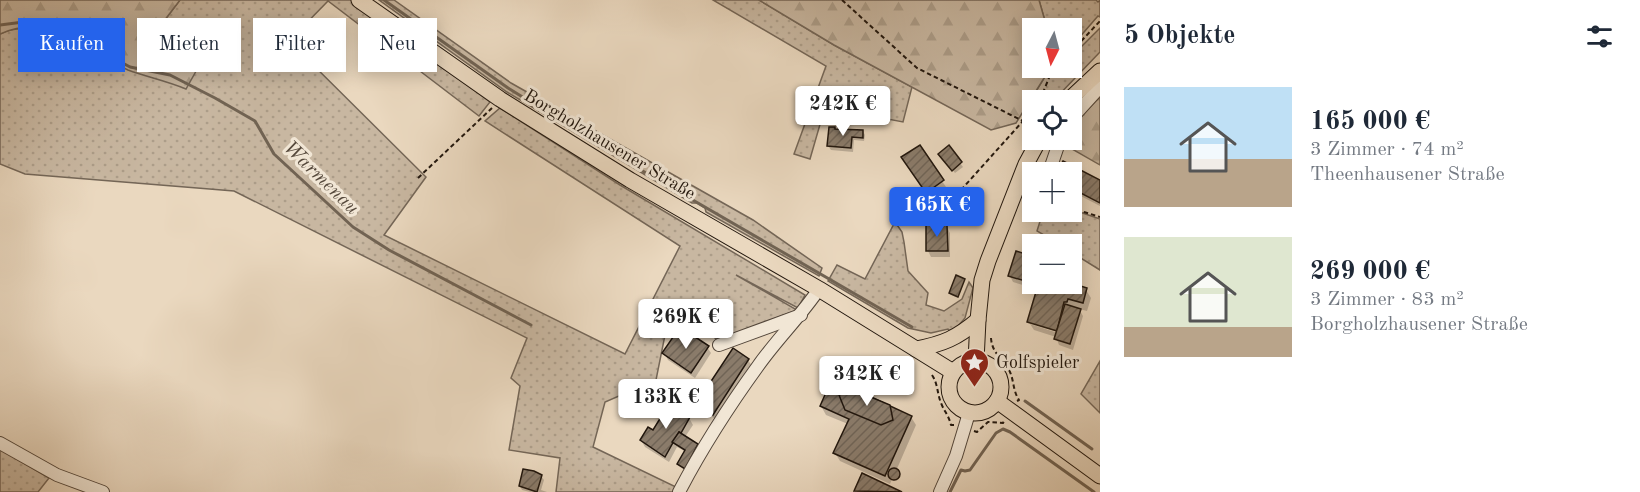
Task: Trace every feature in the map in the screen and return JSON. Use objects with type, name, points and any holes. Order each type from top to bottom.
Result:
[{"type":"main road","name":"Borgholzhausener Straße","points":[[359,0],[500,99],[630,180],[819,290],[953,372]]},
{"type":"main road","points":[[1080,90],[1100,71]]},
{"type":"main road","points":[[976,361],[982,280],[1034,150]]},
{"type":"main road","points":[[916,349],[960,336],[978,320]]},
{"type":"main road","points":[[976,361],[989,365],[998,375],[1001,388],[997,401],[985,411],[969,413],[961,410],[950,397],[950,380],[953,372],[959,366],[976,361]]},
{"type":"main road","points":[[997,401],[1100,477]]},
{"type":"street","points":[[1082,107],[1100,87]]},
{"type":"street","points":[[679,492],[728,408],[760,363],[802,315],[819,290]]},
{"type":"street","points":[[719,345],[802,315]]},
{"type":"street","points":[[939,492],[956,456],[969,413]]},
{"type":"street","points":[[0,443],[57,475],[104,492]]},
{"type":"path","points":[[842,0],[917,68],[1022,120]]},
{"type":"path","points":[[1082,40],[1100,21]]},
{"type":"path","points":[[418,178],[478,123],[500,99]]},
{"type":"path","points":[[951,209],[952,200],[1022,122]]},
{"type":"path","points":[[1082,211],[1100,217]]},
{"type":"path","points":[[991,334],[992,348],[1009,370],[1014,391],[1019,400],[1011,411]]},
{"type":"green space","points":[[0,0],[180,0],[166,18],[137,18],[137,72],[196,72],[186,89],[125,68],[125,18],[18,18],[18,28],[0,34]]},
{"type":"green space","points":[[180,0],[351,0],[376,18],[358,18],[358,24],[328,1],[311,18],[253,18],[253,72],[320,72],[426,177],[384,235],[625,354],[680,246],[485,121],[500,108],[620,185],[805,295],[798,308],[736,275],[797,310],[718,340],[689,321],[686,305],[674,300],[656,380],[605,402],[593,447],[676,487],[673,492],[556,492],[560,458],[509,450],[520,386],[511,378],[527,338],[234,191],[25,174],[0,164],[0,34],[18,29],[18,72],[125,72],[125,66],[137,72],[186,88],[188,72],[241,72],[241,18],[166,18]]},
{"type":"green space","points":[[379,0],[394,0],[419,18],[404,18]]},
{"type":"green space","points":[[713,0],[759,0],[834,45],[912,87],[903,122],[825,107],[810,159],[794,154],[826,66]]},
{"type":"green space","points":[[759,0],[1039,0],[1044,18],[1022,18],[1022,78],[1044,78],[1037,90],[1022,90],[1022,113],[1016,123],[991,130],[834,45]]},
{"type":"green space","points":[[1039,0],[1096,0],[1098,2],[1100,0],[1100,17],[1098,16],[1082,34],[1082,18],[1044,18]]},
{"type":"green space","points":[[1100,28],[1100,52],[1082,71],[1082,46]]},
{"type":"green space","points":[[437,31],[511,83],[753,220],[822,268],[819,276],[706,212],[705,208],[697,203],[692,203],[507,92],[437,42]]},
{"type":"green space","points":[[437,63],[490,102],[479,116],[421,72],[437,72]]},
{"type":"green space","points":[[1044,78],[1075,78],[1064,90],[1037,90]]},
{"type":"green space","points":[[1100,97],[1100,165],[1074,150],[1082,150],[1082,116]]},
{"type":"green space","points":[[1082,213],[1100,219],[1100,270],[1082,259],[1082,234],[1042,234],[1037,231],[1040,222],[1082,222]]},
{"type":"green space","points":[[895,222],[902,232],[908,271],[928,293],[926,305],[944,311],[962,299],[969,282],[973,288],[965,318],[952,333],[948,329],[931,333],[908,328],[828,281],[837,265],[865,279]]},
{"type":"green space","points":[[1100,361],[1100,413],[1081,394]]},
{"type":"green space","points":[[0,449],[49,478],[38,492],[0,492]]},
{"type":"building","points":[[829,127],[863,130],[863,138],[852,137],[851,148],[827,146]]},
{"type":"building","points":[[920,145],[944,180],[926,193],[901,157]]},
{"type":"building","points":[[949,145],[962,162],[952,171],[938,154]]},
{"type":"building","points":[[1082,171],[1100,180],[1100,203],[1082,194]]},
{"type":"building","points":[[926,225],[947,225],[948,251],[926,251]]},
{"type":"building","points":[[1016,251],[1022,253],[1022,280],[1008,276]]},
{"type":"building","points":[[956,275],[965,279],[958,297],[949,293]]},
{"type":"building","points":[[1082,286],[1087,288],[1083,303],[1068,299],[1064,302],[1057,331],[1027,322],[1035,294],[1082,294]]},
{"type":"building","points":[[678,303],[683,305],[685,310],[683,315],[678,317],[673,315],[671,310],[673,305]]},
{"type":"building","points":[[1065,304],[1081,309],[1070,344],[1054,339]]},
{"type":"building","points":[[680,327],[709,346],[691,373],[662,353]]},
{"type":"building","points":[[733,348],[749,359],[713,415],[696,404]]},
{"type":"building","points":[[832,379],[912,416],[885,476],[833,453],[849,419],[820,406]]},
{"type":"building","points":[[854,390],[890,405],[893,420],[881,425],[845,410],[839,395]]},
{"type":"building","points":[[669,404],[690,417],[665,457],[640,440],[648,427],[653,430]]},
{"type":"building","points":[[679,432],[698,444],[685,469],[677,464],[685,450],[672,442]]},
{"type":"building","points":[[894,468],[900,474],[894,480],[888,474]]},
{"type":"building","points":[[523,469],[542,475],[537,492],[519,486]]},
{"type":"building","points":[[862,473],[902,492],[854,491]]},
{"type":"waterway","points":[[384,0],[508,88],[634,166],[912,327]]},
{"type":"waterway","name":"Warmenau","points":[[0,25],[31,21],[73,29],[106,54],[130,67],[170,75],[215,98],[255,121],[274,154],[353,227],[389,250],[531,325]]},
{"type":"waterway","points":[[1025,401],[1092,449]]},
{"type":"waterway","points":[[950,492],[961,470],[970,470],[996,433],[1003,429],[1094,492]]},
{"type":"place","name":"Golfspieler","points":[[975,388]]}]
